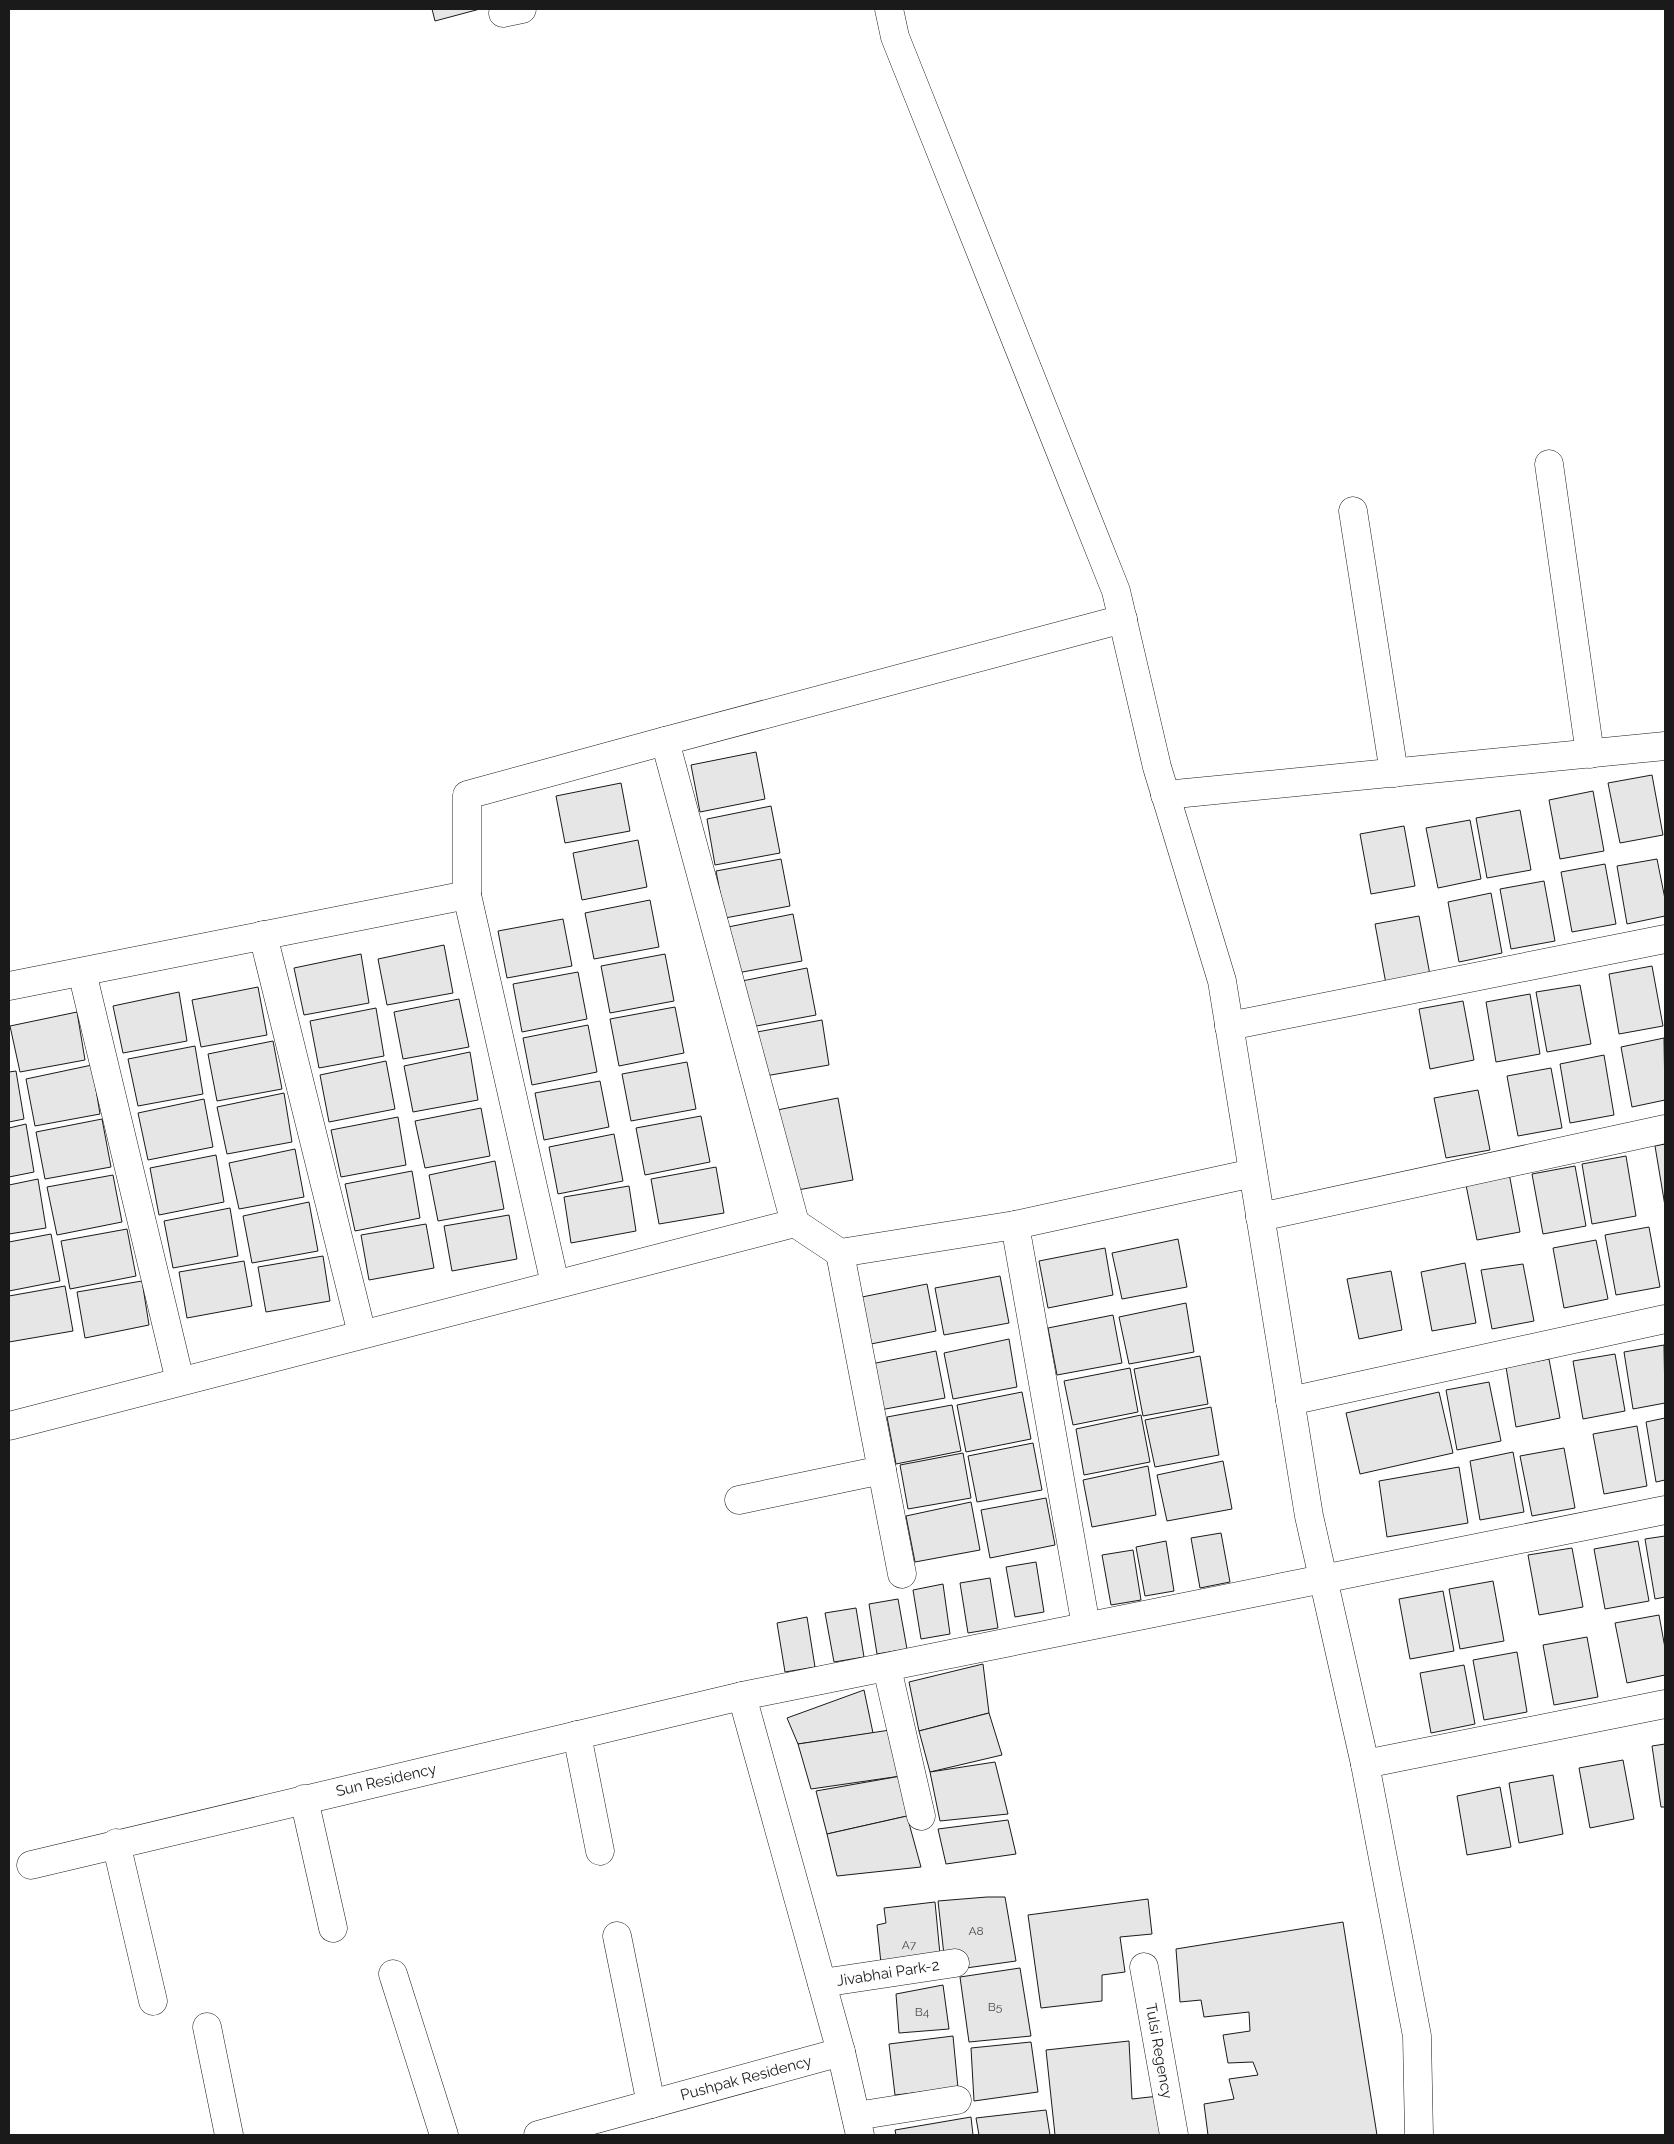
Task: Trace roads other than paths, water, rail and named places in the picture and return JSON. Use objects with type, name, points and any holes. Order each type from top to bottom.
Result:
[{"type":"street","points":[[889,9],[896,37],[1116,591],[1165,795],[1222,981],[1309,1516],[1364,1764],[1416,2036],[1419,2135]]},
{"type":"street","points":[[1549,464],[1590,754]]},
{"type":"street","points":[[1353,511],[1394,772]]},
{"type":"street","points":[[556,1284],[467,895],[467,795],[1123,618]]},
{"type":"street","points":[[665,741],[795,1223],[840,1253],[1014,1225],[1253,1173]]},
{"type":"street","points":[[1165,795],[1665,746]]},
{"type":"street","points":[[9,986],[467,895]]},
{"type":"street","points":[[263,935],[362,1334]]},
{"type":"street","points":[[1229,1026],[1665,939]]},
{"type":"street","points":[[82,972],[180,1381]]},
{"type":"street","points":[[1260,1217],[1665,1129]]},
{"type":"street","points":[[9,1426],[795,1223]]},
{"type":"street","points":[[1014,1225],[1086,1626]]},
{"type":"street","points":[[840,1253],[902,1574]]},
{"type":"street","points":[[1290,1401],[1665,1319]]},
{"type":"street","points":[[739,1500],[882,1470]]},
{"type":"street","name":"Sun Residency","points":[[31,1864],[742,1696],[1665,1510]]},
{"type":"street","points":[[888,1668],[921,1816]]},
{"type":"street","points":[[742,1696],[841,2052],[858,2126],[957,2100]]},
{"type":"street","points":[[1364,1764],[1665,1704]]},
{"type":"street","points":[[577,1735],[600,1851]]},
{"type":"street","points":[[304,1799],[333,1928]]},
{"type":"street","points":[[116,1843],[153,2001]]},
{"type":"street","points":[[617,1936],[651,2104]]},
{"type":"street","name":"Jivabhai Park-2","points":[[822,1983],[955,1963]]},
{"type":"street","name":"Tulsi Regency","points":[[1144,1967],[1174,2135]]},
{"type":"street","points":[[392,1974],[444,2135]]},
{"type":"street","points":[[207,2027],[229,2135]]},
{"type":"street","name":"Pushpak Residency","points":[[538,2135],[841,2052]]}]
